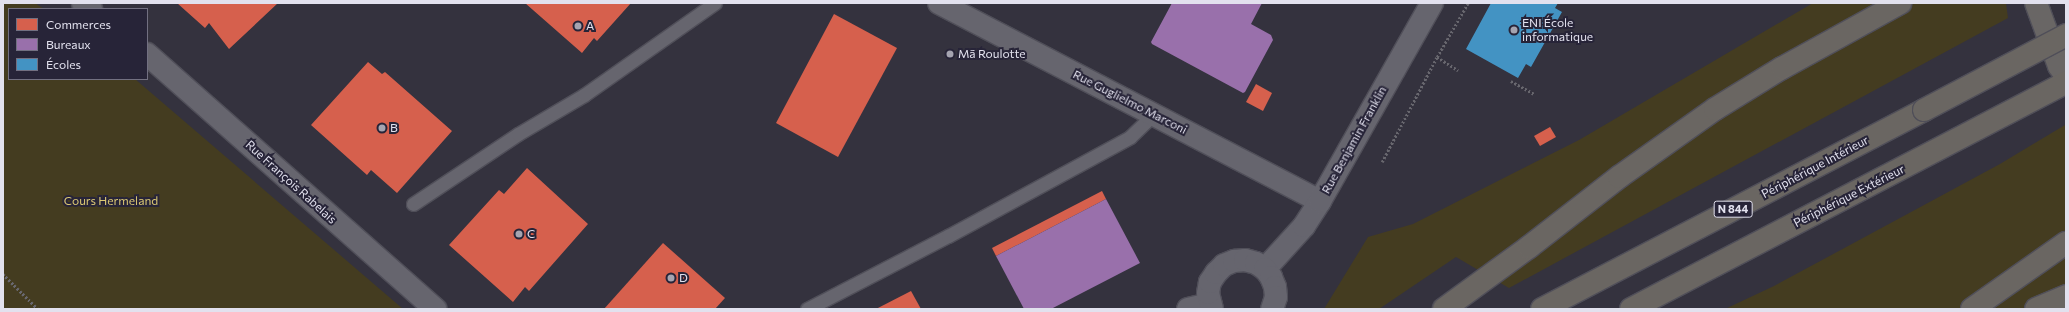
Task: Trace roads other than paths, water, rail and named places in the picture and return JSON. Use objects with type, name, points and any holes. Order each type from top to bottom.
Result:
[{"type":"highway","points":[[1444,309],[1529,248],[1619,177],[1715,109],[1782,68],[1900,3]]},
{"type":"highway","name":"Périphérique Intérieur","points":[[1542,309],[2066,36]]},
{"type":"highway","name":"Périphérique Extérieur","points":[[1631,309],[2066,83]]},
{"type":"highway","points":[[1972,309],[2066,243]]},
{"type":"highway","points":[[2036,309],[2066,296]]},
{"type":"main road","points":[[2036,3],[2059,66],[2066,76]]},
{"type":"street","name":"Rue Guglielmo Marconi","points":[[938,3],[1320,201]]},
{"type":"street","name":"Rue Benjamin Franklin","points":[[1265,269],[1304,226],[1320,201],[1432,3]]},
{"type":"street","name":"Rue François Rabelais","points":[[148,55],[435,309]]},
{"type":"street","points":[[1188,309],[1211,307],[1208,293],[1210,282],[1216,273],[1224,266],[1234,261],[1245,260],[1256,263],[1265,269],[1275,287],[1276,297],[1272,309]]},
{"type":"lane","points":[[413,204],[518,134],[584,95],[714,3]]},
{"type":"lane","points":[[807,309],[948,236],[1130,137],[1154,114]]},
{"type":"place","name":"A","points":[[578,26]]},
{"type":"place","name":"ENI École informatique","points":[[1514,30]]},
{"type":"place","name":"Mã Roulotte","points":[[950,54]]},
{"type":"place","name":"B","points":[[382,128]]},
{"type":"place","name":"C","points":[[519,234]]},
{"type":"place","name":"D","points":[[671,278]]},
{"type":"park label","name":"Cours Hermeland","points":[[111,201]]}]
